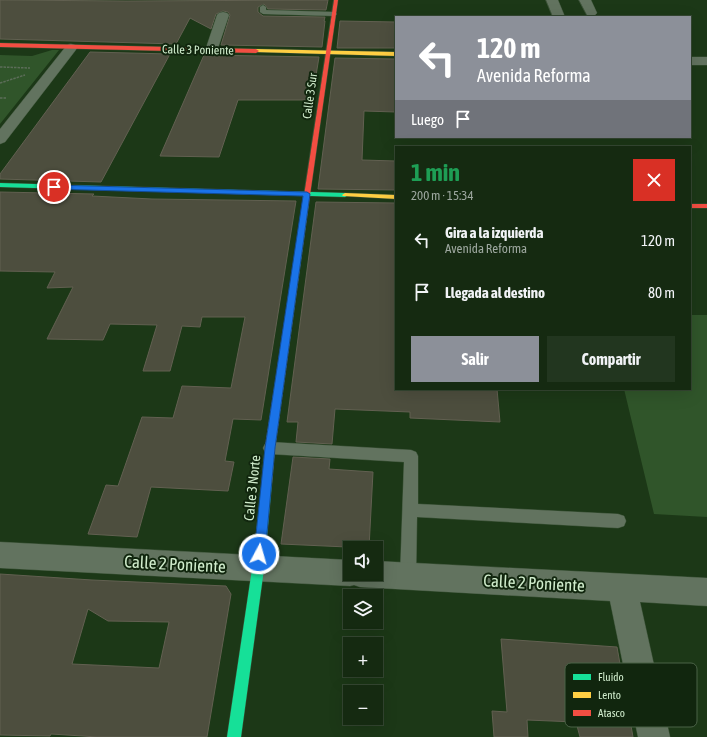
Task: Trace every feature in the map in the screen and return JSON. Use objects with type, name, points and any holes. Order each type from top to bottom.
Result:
[{"type":"street","name":"Calle 3 Sur","points":[[307,194],[336,0]]},
{"type":"street","points":[[552,0],[558,16]]},
{"type":"street","points":[[585,0],[592,12]]},
{"type":"street","points":[[211,51],[223,15]]},
{"type":"street","name":"Calle 3 Poniente","points":[[0,45],[71,48],[395,54]]},
{"type":"street","points":[[0,139],[71,48]]},
{"type":"street","points":[[691,61],[707,61]]},
{"type":"street","points":[[0,185],[395,197]]},
{"type":"street","name":"Calle 3 Norte","points":[[234,737],[258,569],[270,448],[307,194]]},
{"type":"street","points":[[691,206],[707,206]]},
{"type":"street","name":"Calle 2 Poniente","points":[[0,556],[343,574]]},
{"type":"street","name":"Calle 2 Poniente","points":[[383,575],[707,592]]},
{"type":"street","points":[[622,588],[638,663]]},
{"type":"street","points":[[652,727],[654,737]]},
{"type":"lane","points":[[263,7],[262,12],[334,14]]},
{"type":"lane","points":[[270,448],[411,456],[408,576]]},
{"type":"lane","points":[[410,510],[618,521]]},
{"type":"path","points":[[0,67],[37,68]]},
{"type":"green space","points":[[52,50],[59,50],[0,124],[0,55],[32,56]]},
{"type":"green space","points":[[691,315],[707,315],[707,517],[654,514],[624,390],[691,390]]},
{"type":"building","points":[[0,0],[328,0],[326,10],[268,9],[264,4],[258,7],[258,12],[263,16],[325,17],[322,47],[221,45],[230,15],[228,12],[223,11],[216,14],[211,29],[190,18],[176,44],[0,39]]},
{"type":"building","points":[[340,21],[395,22],[395,48],[337,48]]},
{"type":"building","points":[[90,52],[170,54],[101,182],[0,179],[0,174]]},
{"type":"building","points":[[204,55],[319,57],[312,100],[238,100],[219,157],[160,156]]},
{"type":"building","points":[[335,58],[395,59],[395,112],[364,111],[362,160],[395,161],[395,190],[318,189]]},
{"type":"building","points":[[0,192],[94,194],[92,196],[152,199],[296,201],[261,420],[233,419],[225,461],[234,462],[228,491],[151,487],[137,537],[88,534],[106,485],[118,486],[142,417],[173,418],[182,386],[231,388],[245,317],[202,317],[200,327],[182,326],[170,371],[143,371],[157,325],[110,324],[103,340],[47,339],[73,287],[47,288],[55,272],[0,271]]},
{"type":"building","points":[[316,202],[395,203],[395,390],[497,390],[500,422],[410,418],[410,412],[335,409],[332,444],[296,442],[298,422],[287,422]]},
{"type":"building","points":[[293,457],[330,459],[329,469],[373,472],[369,541],[343,541],[343,547],[281,544]]},
{"type":"building","points":[[0,574],[226,586],[231,594],[207,737],[98,737],[51,734],[50,736],[0,735]],"holes":[[[88,609],[108,621],[169,622],[159,668],[72,664]]]},
{"type":"building","points":[[501,639],[617,647],[620,663],[565,663],[565,722],[527,720],[528,737],[494,737],[492,711],[507,712]]},
{"type":"building","points":[[577,727],[631,727],[633,737],[580,737]]},
{"type":"traffic: fast","points":[[0,185],[345,195]]},
{"type":"traffic: fast","points":[[234,737],[258,569],[267,482]]},
{"type":"traffic: slow","points":[[256,51],[395,54]]},
{"type":"traffic: slow","points":[[345,195],[395,197]]},
{"type":"traffic: slow","points":[[267,482],[270,448],[306,202]]},
{"type":"traffic: jam","points":[[306,202],[336,0]]},
{"type":"traffic: jam","points":[[0,45],[256,51]]},
{"type":"traffic: jam","points":[[691,206],[707,206]]},
{"type":"route","points":[[54,187],[307,194],[270,448],[259,554]]}]
